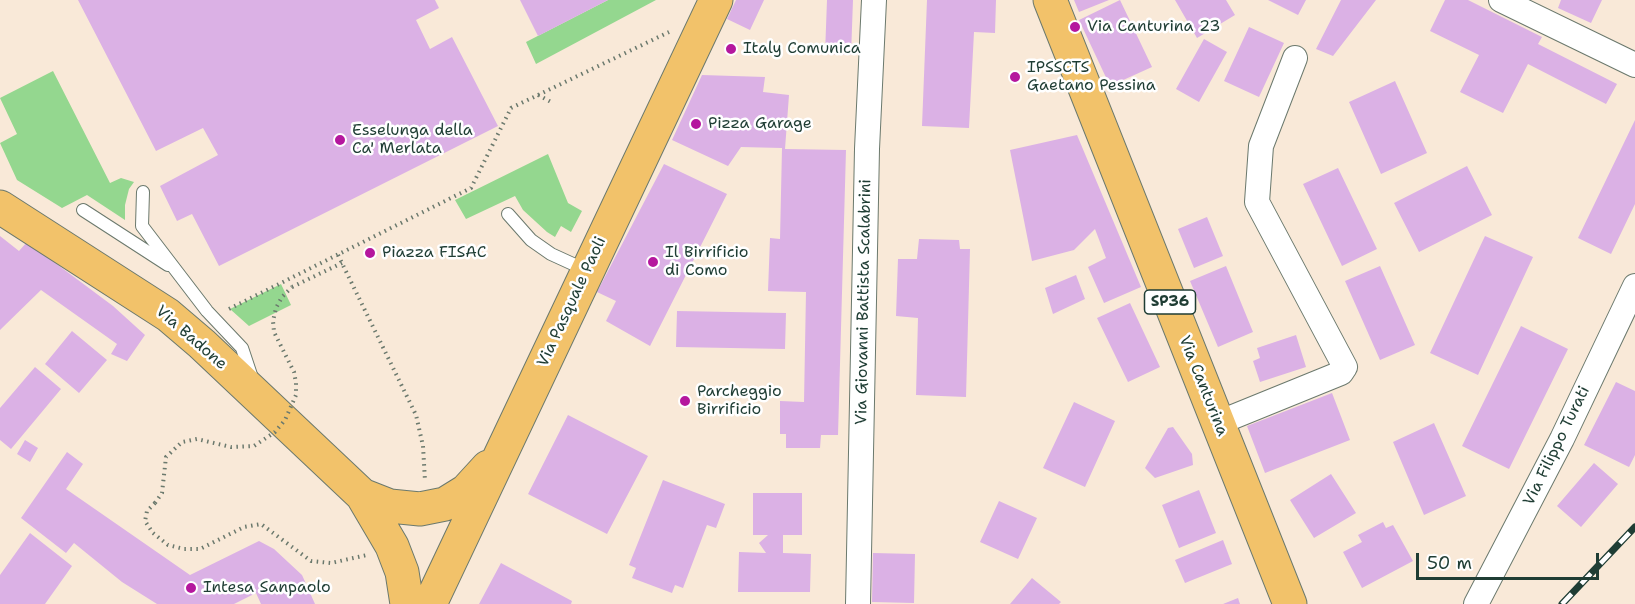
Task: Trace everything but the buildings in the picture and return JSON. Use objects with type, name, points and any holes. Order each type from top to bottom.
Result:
[{"type":"main road","name":"Via Canturina","points":[[1050,0],[1290,604]]},
{"type":"main road","name":"Via Pasquale Paoli","points":[[430,604],[711,10]]},
{"type":"main road","name":"Via Badone","points":[[0,207],[168,315],[202,344],[362,495],[392,546],[402,572],[407,604]]},
{"type":"main road","name":"Via Badone","points":[[362,495],[390,506],[420,509],[446,504],[466,491],[510,436]]},
{"type":"street","name":"Via Giovanni Battista Scalabrini","points":[[858,604],[867,149],[874,0]]},
{"type":"street","points":[[1501,0],[1635,65]]},
{"type":"street","points":[[1218,423],[1341,373],[1345,367],[1257,201],[1261,146],[1294,58]]},
{"type":"street","name":"Via Filippo Turati","points":[[1476,604],[1557,449],[1635,286]]},
{"type":"lane","points":[[143,192],[142,226],[207,311],[242,348],[259,399]]},
{"type":"lane","points":[[83,210],[176,270]]},
{"type":"lane","points":[[508,214],[531,240],[551,254],[587,271]]},
{"type":"path","points":[[207,311],[230,309],[471,188],[511,108],[711,10]]},
{"type":"path","points":[[537,95],[553,103]]},
{"type":"path","points":[[155,503],[162,493],[166,456],[182,442],[197,439],[231,447],[254,446],[275,432],[285,420],[296,395],[297,383],[274,332],[273,321],[279,303],[292,287],[342,263]]},
{"type":"green space","points":[[608,0],[656,0],[536,64],[526,42]]},
{"type":"green space","points":[[53,71],[110,183],[121,178],[134,182],[129,189],[125,205],[125,220],[87,195],[62,208],[17,180],[0,143],[17,134],[0,98]]},
{"type":"green space","points":[[548,154],[568,203],[582,211],[571,232],[561,226],[555,237],[547,232],[523,210],[515,196],[466,219],[455,200]]},
{"type":"green space","points":[[281,284],[291,305],[249,326],[230,309]]},
{"type":"railway","points":[[1562,604],[1635,527]]},
{"type":"place","name":"Via Canturina 23","points":[[1075,27]]},
{"type":"place","name":"Italy Comunica","points":[[731,49]]},
{"type":"place","name":"IPSSCTS Gaetano Pessina","points":[[1015,77]]},
{"type":"place","name":"Pizza Garage","points":[[696,124]]},
{"type":"place","name":"Esselunga della Ca' Merlata","points":[[340,140]]},
{"type":"place","name":"Piazza FISAC","points":[[370,253]]},
{"type":"place","name":"Il Birrificio di Como","points":[[653,262]]},
{"type":"place","name":"Parcheggio Birrificio","points":[[685,401]]},
{"type":"place","name":"Intesa Sanpaolo","points":[[191,588]]}]
